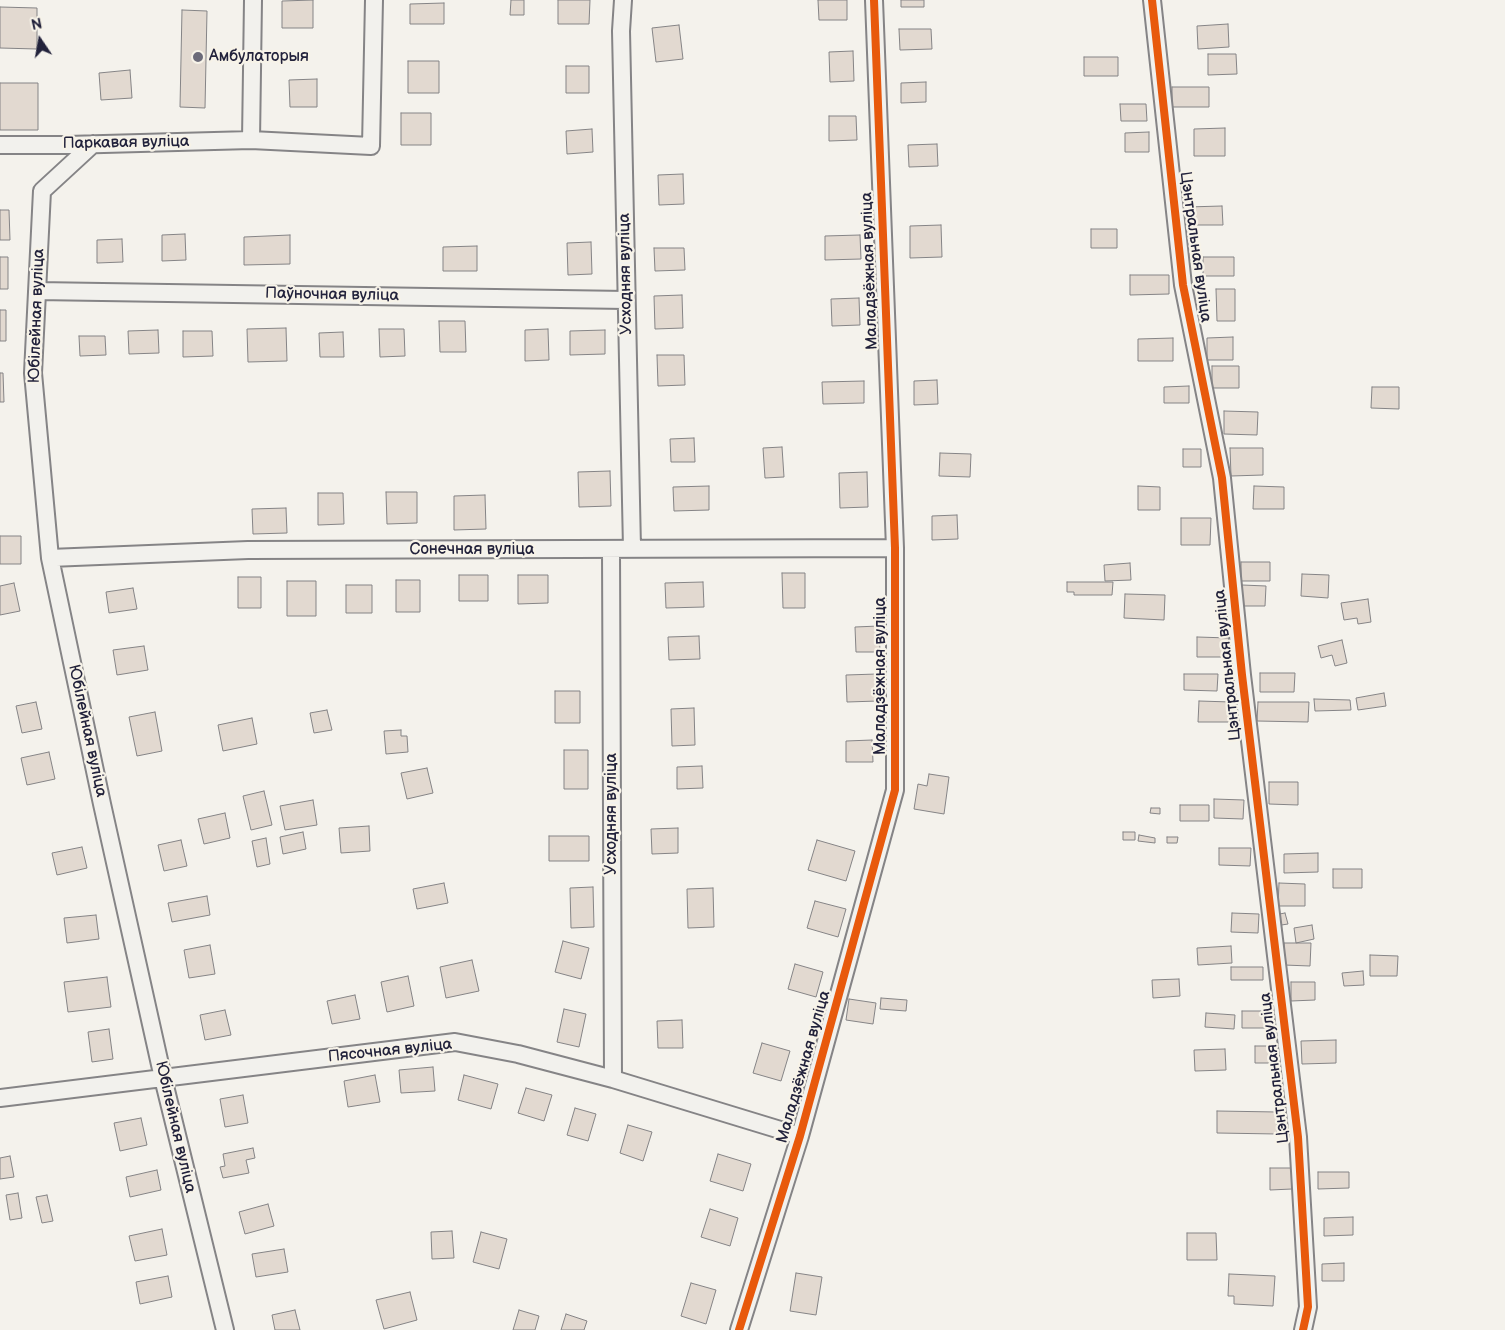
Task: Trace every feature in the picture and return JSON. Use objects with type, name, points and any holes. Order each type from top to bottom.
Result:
[{"type":"street","points":[[252,0],[252,140]]},
{"type":"street","name":"Паркавая вуліца","points":[[0,145],[252,140],[371,146],[374,0]]},
{"type":"street","name":"Усходняя вуліца","points":[[623,0],[621,31],[632,548]]},
{"type":"street","name":"Маладзёжная вуліца","points":[[739,1330],[800,1136],[895,790],[895,548],[874,0]]},
{"type":"street","name":"Цэнтральная вуліца","points":[[1152,0],[1183,285],[1222,478],[1243,685],[1298,1137],[1308,1307],[1303,1330]]},
{"type":"street","name":"Юбілейная вуліца","points":[[93,144],[42,191],[33,373],[50,558],[163,1078],[225,1330]]},
{"type":"street","name":"Паўночная вуліца","points":[[37,291],[626,300]]},
{"type":"street","name":"Сонечная вуліца","points":[[50,558],[248,550],[895,548]]},
{"type":"street","name":"Усходняя вуліца","points":[[611,550],[613,1079]]},
{"type":"street","name":"Пясочная вуліца","points":[[0,1098],[456,1042],[518,1054],[613,1079],[800,1136]]},
{"type":"building","points":[[313,0],[313,28],[282,28],[282,1]]},
{"type":"building","points":[[511,0],[524,0],[524,15],[510,15]]},
{"type":"building","points":[[558,0],[590,0],[589,24],[558,24]]},
{"type":"building","points":[[818,0],[847,0],[847,20],[819,20]]},
{"type":"building","points":[[901,0],[924,0],[924,7],[901,7]]},
{"type":"building","points":[[444,3],[444,24],[410,24],[410,4]]},
{"type":"building","points":[[0,7],[37,8],[37,49],[0,48]]},
{"type":"building","points":[[182,10],[207,11],[205,108],[180,107]]},
{"type":"building","points":[[1228,24],[1229,47],[1198,49],[1197,26]]},
{"type":"building","points":[[679,25],[683,59],[656,62],[652,28]]},
{"type":"building","points":[[899,29],[931,29],[932,49],[900,50]]},
{"type":"building","points":[[853,51],[854,81],[830,82],[829,52]]},
{"type":"building","points":[[1208,54],[1236,54],[1237,74],[1208,75]]},
{"type":"building","points":[[1084,57],[1118,57],[1118,76],[1084,76]]},
{"type":"building","points":[[408,61],[439,61],[439,93],[408,93]]},
{"type":"building","points":[[566,66],[589,66],[589,93],[566,93]]},
{"type":"building","points":[[130,70],[132,98],[101,100],[99,73]]},
{"type":"building","points":[[317,79],[317,107],[290,107],[289,80]]},
{"type":"building","points":[[926,82],[926,102],[901,103],[901,83]]},
{"type":"building","points":[[0,83],[38,83],[38,130],[0,130]]},
{"type":"building","points":[[1172,87],[1209,87],[1209,107],[1172,107]]},
{"type":"building","points":[[1120,104],[1146,104],[1147,121],[1121,121]]},
{"type":"building","points":[[401,113],[431,113],[431,145],[401,145]]},
{"type":"building","points":[[829,116],[856,116],[857,140],[829,141]]},
{"type":"building","points":[[1225,128],[1225,156],[1194,156],[1194,129]]},
{"type":"building","points":[[592,129],[593,152],[567,154],[566,131]]},
{"type":"building","points":[[1149,132],[1149,152],[1125,152],[1125,133]]},
{"type":"building","points":[[937,144],[938,166],[909,167],[908,145]]},
{"type":"building","points":[[683,174],[684,204],[659,205],[658,175]]},
{"type":"building","points":[[1222,206],[1223,225],[1187,225],[1187,207]]},
{"type":"building","points":[[0,210],[9,210],[10,240],[0,240]]},
{"type":"building","points":[[941,225],[942,257],[910,258],[910,226]]},
{"type":"building","points":[[1091,229],[1117,229],[1117,248],[1091,248]]},
{"type":"building","points":[[185,234],[186,260],[162,261],[162,235]]},
{"type":"building","points":[[290,235],[290,264],[244,265],[244,237]]},
{"type":"building","points":[[860,235],[861,259],[825,260],[825,236]]},
{"type":"building","points":[[122,239],[123,262],[97,263],[97,240]]},
{"type":"building","points":[[591,242],[592,274],[568,275],[567,243]]},
{"type":"building","points":[[477,246],[477,271],[443,271],[443,247]]},
{"type":"building","points":[[654,248],[684,248],[685,270],[655,271]]},
{"type":"building","points":[[0,257],[8,257],[8,289],[0,289]]},
{"type":"building","points":[[1203,257],[1234,257],[1234,276],[1203,276]]},
{"type":"building","points":[[1130,275],[1169,275],[1169,294],[1130,295]]},
{"type":"building","points":[[1216,289],[1235,289],[1235,321],[1217,321]]},
{"type":"building","points":[[682,295],[683,328],[655,329],[654,296]]},
{"type":"building","points":[[859,298],[860,325],[832,326],[831,299]]},
{"type":"building","points":[[0,310],[6,310],[6,341],[0,341]]},
{"type":"building","points":[[439,321],[465,321],[466,352],[440,352]]},
{"type":"building","points":[[286,328],[287,361],[248,362],[247,329]]},
{"type":"building","points":[[379,329],[404,329],[405,356],[380,357]]},
{"type":"building","points":[[548,329],[549,360],[525,361],[525,330]]},
{"type":"building","points":[[158,330],[159,353],[129,354],[128,331]]},
{"type":"building","points":[[605,330],[605,354],[570,355],[570,331]]},
{"type":"building","points":[[183,331],[212,331],[213,356],[183,357]]},
{"type":"building","points":[[343,332],[344,357],[320,357],[319,333]]},
{"type":"building","points":[[79,336],[105,336],[106,355],[80,356]]},
{"type":"building","points":[[1233,337],[1233,360],[1207,360],[1207,338]]},
{"type":"building","points":[[1173,338],[1173,361],[1138,361],[1138,339]]},
{"type":"building","points":[[657,355],[684,355],[685,385],[658,386]]},
{"type":"building","points":[[1212,366],[1239,366],[1239,388],[1212,388]]},
{"type":"building","points":[[0,373],[3,373],[4,402],[0,402]]},
{"type":"building","points":[[937,380],[938,404],[914,405],[914,381]]},
{"type":"building","points":[[864,381],[864,403],[823,404],[822,382]]},
{"type":"building","points":[[1189,386],[1189,403],[1164,403],[1164,387]]},
{"type":"building","points":[[1372,387],[1399,387],[1399,409],[1371,408]]},
{"type":"building","points":[[1224,411],[1258,412],[1257,435],[1224,434]]},
{"type":"building","points":[[694,438],[695,462],[671,462],[670,439]]},
{"type":"building","points":[[782,447],[784,477],[765,478],[763,448]]},
{"type":"building","points":[[1230,448],[1263,448],[1263,475],[1231,476]]},
{"type":"building","points":[[1183,449],[1201,449],[1201,467],[1183,467]]},
{"type":"building","points":[[940,453],[971,454],[970,477],[939,476]]},
{"type":"building","points":[[610,471],[611,506],[579,507],[578,472]]},
{"type":"building","points":[[867,472],[868,507],[840,508],[839,473]]},
{"type":"building","points":[[709,486],[709,510],[674,511],[673,487]]},
{"type":"building","points":[[1138,486],[1160,487],[1160,510],[1138,510]]},
{"type":"building","points":[[1254,486],[1284,487],[1284,509],[1253,509]]},
{"type":"building","points":[[386,492],[417,492],[417,523],[387,524]]},
{"type":"building","points":[[318,493],[343,493],[344,524],[318,525]]},
{"type":"building","points":[[485,495],[486,529],[454,530],[454,496]]},
{"type":"building","points":[[286,508],[287,533],[253,534],[252,509]]},
{"type":"building","points":[[957,515],[958,539],[932,540],[932,516]]},
{"type":"building","points":[[1181,518],[1211,518],[1210,545],[1181,545]]},
{"type":"building","points":[[0,536],[21,536],[21,564],[0,564]]},
{"type":"building","points":[[1241,562],[1270,562],[1270,581],[1241,581]]},
{"type":"building","points":[[1130,563],[1131,580],[1105,581],[1104,565]]},
{"type":"building","points":[[782,573],[805,573],[805,608],[783,608]]},
{"type":"building","points":[[1302,574],[1329,575],[1328,598],[1301,596]]},
{"type":"building","points":[[459,575],[488,575],[488,601],[459,601]]},
{"type":"building","points":[[518,575],[548,575],[548,603],[518,604]]},
{"type":"building","points":[[238,577],[261,577],[261,608],[238,608]]},
{"type":"building","points":[[396,580],[420,580],[420,612],[396,612]]},
{"type":"building","points":[[287,581],[316,581],[316,616],[287,616]]},
{"type":"building","points":[[703,582],[704,607],[666,608],[665,583]]},
{"type":"building","points":[[1067,582],[1113,582],[1112,595],[1074,595],[1074,592],[1067,592]]},
{"type":"building","points":[[14,583],[20,611],[0,615],[0,586]]},
{"type":"building","points":[[346,585],[372,585],[372,613],[346,613]]},
{"type":"building","points":[[1242,585],[1266,586],[1265,606],[1241,606]]},
{"type":"building","points":[[133,588],[137,609],[109,613],[106,592]]},
{"type":"building","points":[[1125,594],[1165,595],[1164,620],[1124,618]]},
{"type":"building","points":[[1368,599],[1371,622],[1358,624],[1357,618],[1344,620],[1341,603]]},
{"type":"building","points":[[879,626],[880,652],[856,652],[855,627]]},
{"type":"building","points":[[699,636],[700,659],[669,660],[668,637]]},
{"type":"building","points":[[1197,637],[1229,638],[1229,657],[1197,657]]},
{"type":"building","points":[[1342,640],[1347,663],[1335,666],[1332,655],[1321,658],[1318,646]]},
{"type":"building","points":[[144,646],[148,670],[117,675],[113,650]]},
{"type":"building","points":[[1260,673],[1295,673],[1294,692],[1260,692]]},
{"type":"building","points":[[877,674],[878,701],[847,702],[846,675]]},
{"type":"building","points":[[1184,674],[1218,674],[1217,691],[1184,690]]},
{"type":"building","points":[[555,691],[580,691],[580,723],[555,723]]},
{"type":"building","points":[[1384,693],[1386,706],[1358,710],[1356,698]]},
{"type":"building","points":[[1314,699],[1350,700],[1351,710],[1315,711]]},
{"type":"building","points":[[1199,701],[1231,702],[1231,722],[1198,722]]},
{"type":"building","points":[[36,702],[42,729],[22,733],[16,706]]},
{"type":"building","points":[[1258,702],[1309,702],[1308,722],[1257,721]]},
{"type":"building","points":[[694,708],[695,745],[672,746],[671,709]]},
{"type":"building","points":[[327,710],[332,730],[314,733],[310,713]]},
{"type":"building","points":[[155,712],[162,751],[137,756],[129,717]]},
{"type":"building","points":[[252,718],[257,744],[223,751],[218,725]]},
{"type":"building","points":[[401,730],[401,736],[407,736],[408,752],[386,754],[384,731]]},
{"type":"building","points":[[872,740],[873,762],[846,762],[846,741]]},
{"type":"building","points":[[564,750],[588,750],[588,789],[564,789]]},
{"type":"building","points":[[49,752],[55,779],[27,785],[21,758]]},
{"type":"building","points":[[702,766],[703,788],[677,789],[677,767]]},
{"type":"building","points":[[427,768],[433,793],[407,799],[401,773]]},
{"type":"building","points":[[929,774],[949,777],[944,814],[914,809],[918,784],[927,786]]},
{"type":"building","points":[[1269,782],[1298,782],[1298,805],[1269,804]]},
{"type":"building","points":[[264,791],[272,825],[251,830],[243,796]]},
{"type":"building","points":[[1214,799],[1244,800],[1243,819],[1214,818]]},
{"type":"building","points":[[313,800],[317,825],[285,830],[280,806]]},
{"type":"building","points":[[1180,805],[1209,805],[1209,821],[1180,821]]},
{"type":"building","points":[[1151,808],[1160,808],[1160,814],[1150,813]]},
{"type":"building","points":[[225,813],[230,838],[204,844],[198,819]]},
{"type":"building","points":[[369,826],[370,851],[341,853],[339,828]]},
{"type":"building","points":[[678,828],[678,853],[652,854],[651,829]]},
{"type":"building","points":[[303,832],[306,849],[283,854],[280,837]]},
{"type":"building","points":[[1123,832],[1135,832],[1135,840],[1123,840]]},
{"type":"building","points":[[1139,835],[1155,838],[1155,843],[1138,841]]},
{"type":"building","points":[[549,836],[589,836],[589,861],[549,861]]},
{"type":"building","points":[[1167,837],[1178,837],[1177,843],[1167,843]]},
{"type":"building","points":[[266,838],[270,864],[257,867],[252,841]]},
{"type":"building","points":[[181,840],[187,866],[164,871],[158,845]]},
{"type":"building","points":[[817,840],[855,851],[846,881],[808,870]]},
{"type":"building","points":[[82,847],[87,868],[57,875],[52,853]]},
{"type":"building","points":[[1219,848],[1251,848],[1250,866],[1219,865]]},
{"type":"building","points":[[1318,853],[1318,872],[1284,873],[1284,854]]},
{"type":"building","points":[[1333,869],[1362,869],[1362,888],[1333,888]]},
{"type":"building","points":[[444,883],[448,903],[417,909],[413,889]]},
{"type":"building","points":[[1279,883],[1305,884],[1305,906],[1278,906]]},
{"type":"building","points":[[593,887],[594,927],[571,928],[570,888]]},
{"type":"building","points":[[713,888],[714,927],[688,928],[687,889]]},
{"type":"building","points":[[207,896],[210,915],[172,922],[168,903]]},
{"type":"building","points":[[815,901],[846,909],[838,937],[807,928]]},
{"type":"building","points":[[1232,913],[1259,914],[1258,933],[1231,932]]},
{"type":"building","points":[[1285,913],[1288,924],[1275,926],[1274,915]]},
{"type":"building","points":[[96,915],[99,939],[67,943],[64,918]]},
{"type":"building","points":[[1312,925],[1314,939],[1296,943],[1294,928]]},
{"type":"building","points":[[563,941],[589,948],[581,979],[555,972]]},
{"type":"building","points":[[1284,943],[1311,943],[1310,966],[1284,965]]},
{"type":"building","points":[[210,945],[215,974],[189,978],[184,950]]},
{"type":"building","points":[[1231,946],[1232,963],[1198,965],[1197,948]]},
{"type":"building","points":[[1370,955],[1398,956],[1397,976],[1370,976]]},
{"type":"building","points":[[472,960],[479,991],[446,998],[440,967]]},
{"type":"building","points":[[795,964],[823,972],[816,997],[788,989]]},
{"type":"building","points":[[1231,967],[1263,967],[1263,980],[1231,980]]},
{"type":"building","points":[[1363,971],[1364,985],[1344,986],[1342,973]]},
{"type":"building","points":[[408,976],[414,1006],[387,1012],[381,982]]},
{"type":"building","points":[[107,977],[111,1007],[68,1012],[64,982]]},
{"type":"building","points":[[1179,979],[1180,996],[1153,998],[1152,980]]},
{"type":"building","points":[[1291,982],[1315,982],[1315,1000],[1291,1001]]},
{"type":"building","points":[[355,995],[360,1019],[332,1024],[327,1001]]},
{"type":"building","points":[[881,998],[907,1000],[906,1011],[880,1009]]},
{"type":"building","points":[[849,999],[876,1003],[873,1024],[846,1020]]},
{"type":"building","points":[[564,1009],[586,1014],[579,1047],[557,1042]]},
{"type":"building","points":[[225,1010],[231,1035],[205,1040],[200,1015]]},
{"type":"building","points":[[1242,1011],[1271,1011],[1271,1028],[1242,1028]]},
{"type":"building","points":[[1206,1013],[1235,1015],[1234,1029],[1205,1027]]},
{"type":"building","points":[[682,1020],[683,1048],[658,1048],[657,1021]]},
{"type":"building","points":[[109,1029],[113,1059],[92,1062],[88,1032]]},
{"type":"building","points":[[1336,1040],[1336,1063],[1302,1064],[1301,1041]]},
{"type":"building","points":[[762,1043],[790,1051],[781,1081],[753,1073]]},
{"type":"building","points":[[1255,1046],[1278,1046],[1278,1063],[1255,1063]]},
{"type":"building","points":[[1225,1049],[1226,1070],[1195,1071],[1194,1050]]},
{"type":"building","points":[[433,1067],[435,1091],[401,1093],[399,1070]]},
{"type":"building","points":[[375,1075],[380,1102],[348,1107],[344,1081]]},
{"type":"building","points":[[464,1075],[498,1084],[491,1109],[458,1100]]},
{"type":"building","points":[[526,1088],[552,1095],[544,1121],[518,1113]]},
{"type":"building","points":[[243,1095],[248,1123],[225,1127],[220,1099]]},
{"type":"building","points":[[575,1108],[596,1114],[588,1141],[567,1135]]},
{"type":"building","points":[[1217,1111],[1277,1112],[1277,1134],[1217,1133]]},
{"type":"building","points":[[141,1118],[147,1145],[120,1151],[114,1123]]},
{"type":"building","points":[[628,1125],[652,1132],[643,1161],[620,1153]]},
{"type":"building","points":[[253,1148],[255,1158],[246,1160],[249,1173],[223,1178],[220,1167],[225,1166],[223,1154]]},
{"type":"building","points":[[718,1154],[751,1164],[743,1191],[710,1181]]},
{"type":"building","points":[[10,1156],[14,1177],[0,1179],[0,1158]]},
{"type":"building","points":[[1270,1168],[1292,1168],[1292,1189],[1270,1190]]},
{"type":"building","points":[[157,1170],[161,1190],[130,1197],[126,1177]]},
{"type":"building","points":[[1318,1172],[1349,1172],[1349,1188],[1318,1189]]},
{"type":"building","points":[[18,1193],[22,1218],[10,1220],[6,1195]]},
{"type":"building","points":[[47,1195],[53,1221],[42,1223],[36,1197]]},
{"type":"building","points":[[268,1204],[274,1226],[245,1234],[239,1212]]},
{"type":"building","points":[[710,1209],[738,1218],[730,1246],[701,1237]]},
{"type":"building","points":[[1353,1217],[1353,1235],[1324,1236],[1324,1218]]},
{"type":"building","points":[[162,1229],[167,1255],[135,1261],[129,1236]]},
{"type":"building","points":[[452,1231],[454,1258],[432,1259],[431,1232]]},
{"type":"building","points":[[481,1232],[507,1239],[499,1269],[473,1262]]},
{"type":"building","points":[[1187,1233],[1216,1233],[1217,1260],[1187,1260]]},
{"type":"building","points":[[284,1249],[288,1272],[256,1277],[252,1254]]},
{"type":"building","points":[[1344,1263],[1344,1281],[1322,1281],[1322,1264]]},
{"type":"building","points":[[796,1273],[822,1277],[816,1315],[790,1311]]},
{"type":"building","points":[[1229,1274],[1275,1276],[1273,1306],[1234,1304],[1234,1296],[1228,1296]]},
{"type":"building","points":[[168,1276],[172,1297],[140,1304],[136,1282]]},
{"type":"building","points":[[691,1283],[716,1290],[706,1324],[681,1316]]},
{"type":"building","points":[[410,1292],[417,1320],[384,1329],[376,1300]]},
{"type":"building","points":[[295,1310],[300,1330],[275,1330],[272,1315]]},
{"type":"building","points":[[519,1310],[539,1316],[535,1330],[513,1330]]},
{"type":"building","points":[[566,1314],[587,1321],[584,1330],[561,1330]]},
{"type":"cycle path","points":[[739,1330],[800,1136],[895,790],[895,548],[874,0]]},
{"type":"cycle path","points":[[1152,0],[1183,285],[1222,478],[1242,675],[1298,1137],[1308,1307],[1303,1330]]},
{"type":"place","name":"Амбулаторыя","points":[[198,57]]}]
